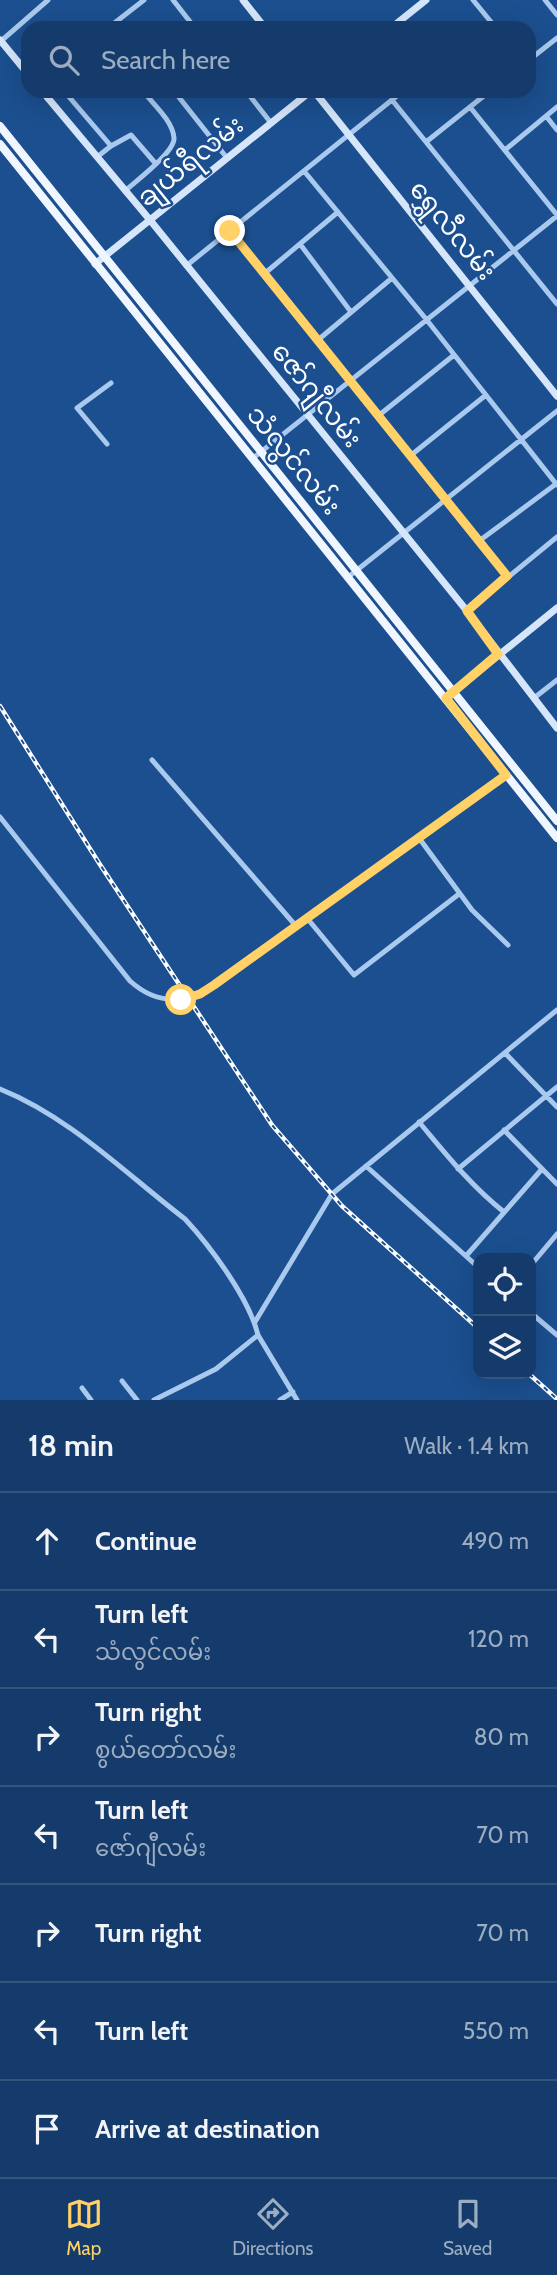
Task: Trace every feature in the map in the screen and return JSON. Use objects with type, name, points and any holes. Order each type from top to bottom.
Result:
[{"type":"main road","name":"သံလွင်လမ်း","points":[[1,130],[557,821]]},
{"type":"main road","name":"သံလွင်လမ်း","points":[[0,144],[557,838]]},
{"type":"main road","points":[[174,363],[184,355]]},
{"type":"main road","points":[[541,818],[549,811]]},
{"type":"street","points":[[23,21],[48,0]]},
{"type":"street","points":[[118,20],[144,0]]},
{"type":"street","points":[[173,0],[190,21]]},
{"type":"street","points":[[243,0],[260,21]]},
{"type":"street","points":[[399,21],[426,0]]},
{"type":"street","points":[[473,0],[490,21]]},
{"type":"street","points":[[545,0],[557,15]]},
{"type":"street","points":[[21,23],[0,41],[21,66]]},
{"type":"street","points":[[536,54],[557,38]]},
{"type":"street","name":"ဇော်ဂျီလမ်း","points":[[48,98],[467,611],[557,728]]},
{"type":"street","points":[[71,98],[111,146]]},
{"type":"street","points":[[125,191],[173,146],[174,139],[165,118],[149,98]]},
{"type":"street","points":[[180,98],[227,158]]},
{"type":"street","points":[[251,98],[271,123]]},
{"type":"street","name":"ချယ်ရီလမ်း","points":[[95,264],[304,98]]},
{"type":"street","name":"ရွှေလီလမ်း","points":[[319,98],[557,396]]},
{"type":"street","points":[[186,266],[394,98]]},
{"type":"street","points":[[426,142],[481,98]]},
{"type":"street","points":[[392,100],[557,304]]},
{"type":"street","points":[[252,459],[557,215],[470,107]]},
{"type":"street","points":[[505,150],[557,107]]},
{"type":"street","points":[[546,116],[557,130]]},
{"type":"street","points":[[97,158],[131,135],[156,164]]},
{"type":"street","points":[[304,171],[557,484],[479,541]]},
{"type":"street","points":[[264,274],[338,212]]},
{"type":"street","points":[[230,231],[507,576]]},
{"type":"street","points":[[300,244],[351,312]]},
{"type":"street","points":[[317,340],[393,278]]},
{"type":"street","points":[[378,415],[454,355]]},
{"type":"street","points":[[107,444],[77,408],[111,383]]},
{"type":"street","points":[[410,456],[486,395]]},
{"type":"street","points":[[347,578],[557,411]]},
{"type":"street","points":[[467,611],[557,537]]},
{"type":"street","points":[[446,698],[557,608]]},
{"type":"street","points":[[534,698],[557,680]]},
{"type":"street","points":[[152,760],[296,926]]},
{"type":"street","points":[[0,817],[130,981],[153,996],[174,1000],[189,999],[200,994],[506,775]]},
{"type":"street","points":[[419,838],[459,894],[508,945]]},
{"type":"street","points":[[307,918],[354,975],[459,894]]},
{"type":"street","points":[[255,1322],[328,1198],[557,1010]]},
{"type":"street","points":[[506,1054],[557,1107]]},
{"type":"street","points":[[458,1169],[557,1087]]},
{"type":"street","points":[[0,1089],[44,1110],[184,1219],[211,1251],[255,1322],[257,1335],[297,1400]]},
{"type":"street","points":[[419,1122],[458,1169],[488,1200],[504,1212]]},
{"type":"street","points":[[504,1130],[557,1184]]},
{"type":"street","points":[[366,1166],[473,1262]]},
{"type":"street","points":[[466,1256],[542,1169]]},
{"type":"street","points":[[536,1259],[557,1234]]},
{"type":"street","points":[[535,1316],[557,1335]]},
{"type":"street","points":[[550,1329],[557,1322]]},
{"type":"street","points":[[154,1400],[216,1368],[257,1335]]},
{"type":"street","points":[[122,1381],[137,1400]]},
{"type":"street","points":[[82,1388],[91,1400]]},
{"type":"street","points":[[280,1400],[293,1391]]},
{"type":"railway","points":[[0,706],[99,863],[272,1125],[342,1206],[473,1324]]},
{"type":"railway","points":[[535,1379],[557,1399]]},
{"type":"route","points":[[181,1000],[189,999],[214,985],[506,775],[446,698],[498,654],[467,611],[507,576],[230,231]]}]
